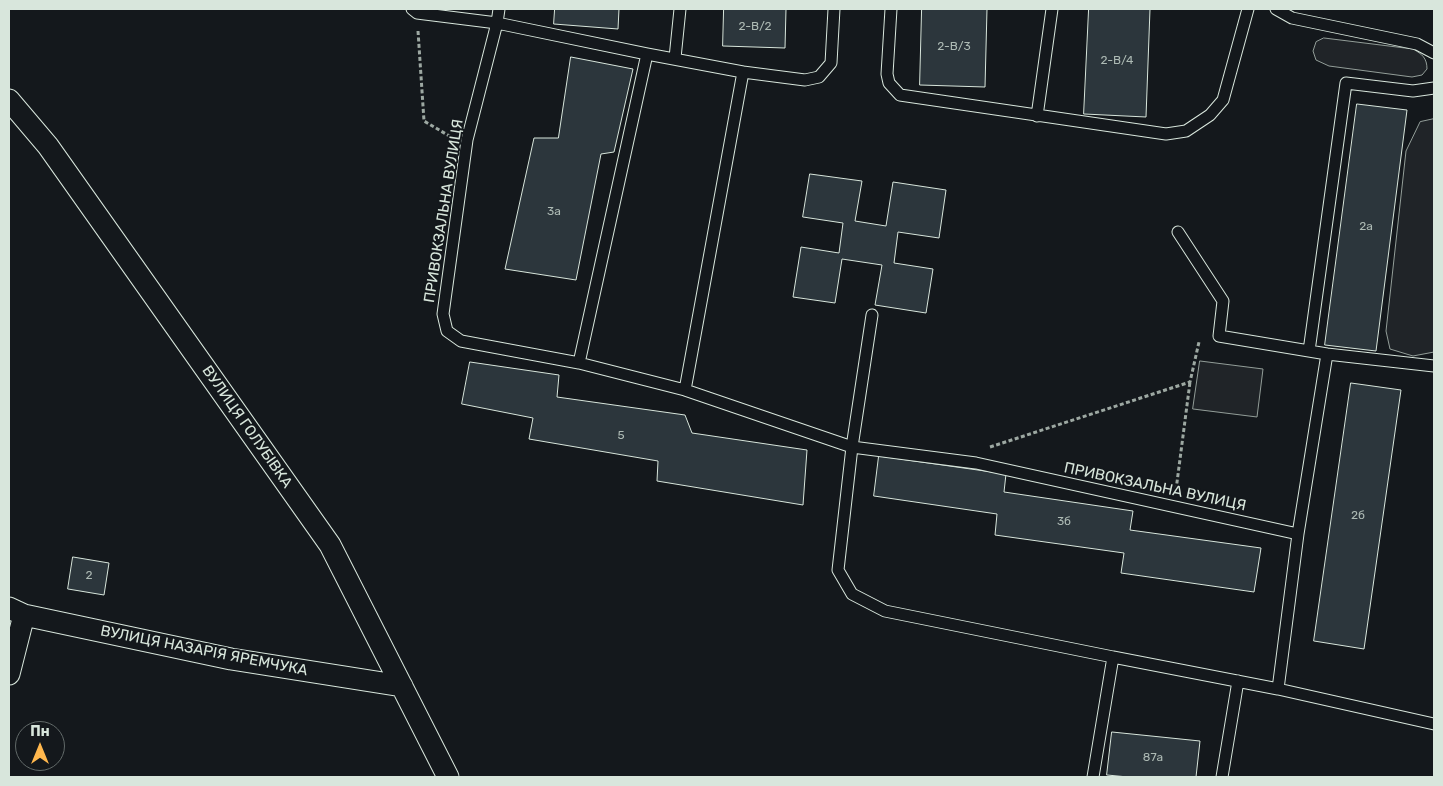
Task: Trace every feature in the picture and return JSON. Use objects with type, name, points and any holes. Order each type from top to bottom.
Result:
[{"type":"street","name":"ВУЛИЦЯ ГОЛУБІВКА","points":[[9,100],[48,146],[330,545],[448,777]]},
{"type":"street","name":"ВУЛИЦЯ НАЗАРІЯ ЯРЕМЧУКА","points":[[16,611],[231,659],[402,686]]},
{"type":"street","points":[[9,674],[16,611]]},
{"type":"lane","name":"ПРИВОКЗАЛЬНА ВУЛИЦЯ","points":[[499,9],[467,140],[443,314],[447,331],[461,341],[579,363],[685,390],[852,447],[976,463],[1298,534]]},
{"type":"lane","points":[[674,58],[680,9]]},
{"type":"lane","points":[[414,11],[497,23],[744,72],[805,80],[819,77],[831,63],[834,9]]},
{"type":"lane","points":[[892,9],[887,74],[890,83],[900,95],[1166,134],[1186,131],[1210,115],[1222,100],[1248,9]]},
{"type":"lane","points":[[1037,116],[1052,9]]},
{"type":"lane","points":[[1276,9],[1292,18],[1417,44],[1434,53]]},
{"type":"lane","points":[[579,363],[647,54]]},
{"type":"lane","points":[[685,390],[744,72]]},
{"type":"lane","points":[[1309,351],[1346,83],[1413,91],[1434,88]]},
{"type":"lane","points":[[1178,232],[1223,301],[1220,336],[1327,354],[1434,366]]},
{"type":"lane","points":[[872,315],[852,447],[838,570],[852,594],[885,611],[1278,689],[1434,724]]},
{"type":"lane","points":[[1278,689],[1298,534],[1327,354]]},
{"type":"lane","points":[[1093,777],[1113,657]]},
{"type":"lane","points":[[1222,777],[1238,681]]},
{"type":"path","points":[[414,11],[424,121],[454,138],[467,140]]},
{"type":"path","points":[[1174,507],[1190,382],[1199,342]]},
{"type":"path","points":[[987,448],[1190,382]]},
{"type":"shaded area","points":[[1324,38],[1413,49],[1423,57],[1427,69],[1422,75],[1412,77],[1329,66],[1316,60],[1313,51],[1316,42]]},
{"type":"shaded area","points":[[1434,119],[1434,352],[1413,356],[1390,349],[1386,331],[1406,151],[1420,122]]},
{"type":"shaded area","points":[[1200,361],[1263,369],[1257,417],[1193,409]]},
{"type":"building","points":[[555,9],[619,9],[618,29],[554,24]]},
{"type":"building","points":[[724,9],[786,9],[785,48],[723,46]]},
{"type":"building","points":[[922,9],[987,9],[985,87],[920,85]]},
{"type":"building","points":[[1089,9],[1150,9],[1146,117],[1084,114]]},
{"type":"building","points":[[571,57],[633,69],[614,152],[601,154],[576,280],[505,269],[534,138],[558,138]]},
{"type":"building","points":[[1357,104],[1407,110],[1376,351],[1325,345]]},
{"type":"building","points":[[810,174],[862,181],[855,221],[886,226],[893,182],[946,190],[939,238],[898,232],[894,263],[933,269],[926,313],[875,305],[882,265],[842,259],[835,303],[793,297],[801,247],[839,253],[843,223],[803,217]]},
{"type":"building","points":[[470,362],[559,375],[557,397],[685,415],[692,433],[807,450],[803,505],[657,481],[658,461],[529,439],[533,418],[462,404]]},
{"type":"building","points":[[1351,383],[1401,390],[1364,649],[1314,641]]},
{"type":"building","points":[[879,456],[1006,474],[1004,492],[1133,511],[1130,530],[1261,548],[1254,592],[1121,573],[1124,553],[995,535],[997,514],[874,496]]},
{"type":"building","points":[[73,557],[109,563],[104,595],[68,589]]},
{"type":"building","points":[[1112,732],[1200,741],[1196,777],[1128,777],[1107,775]]}]
